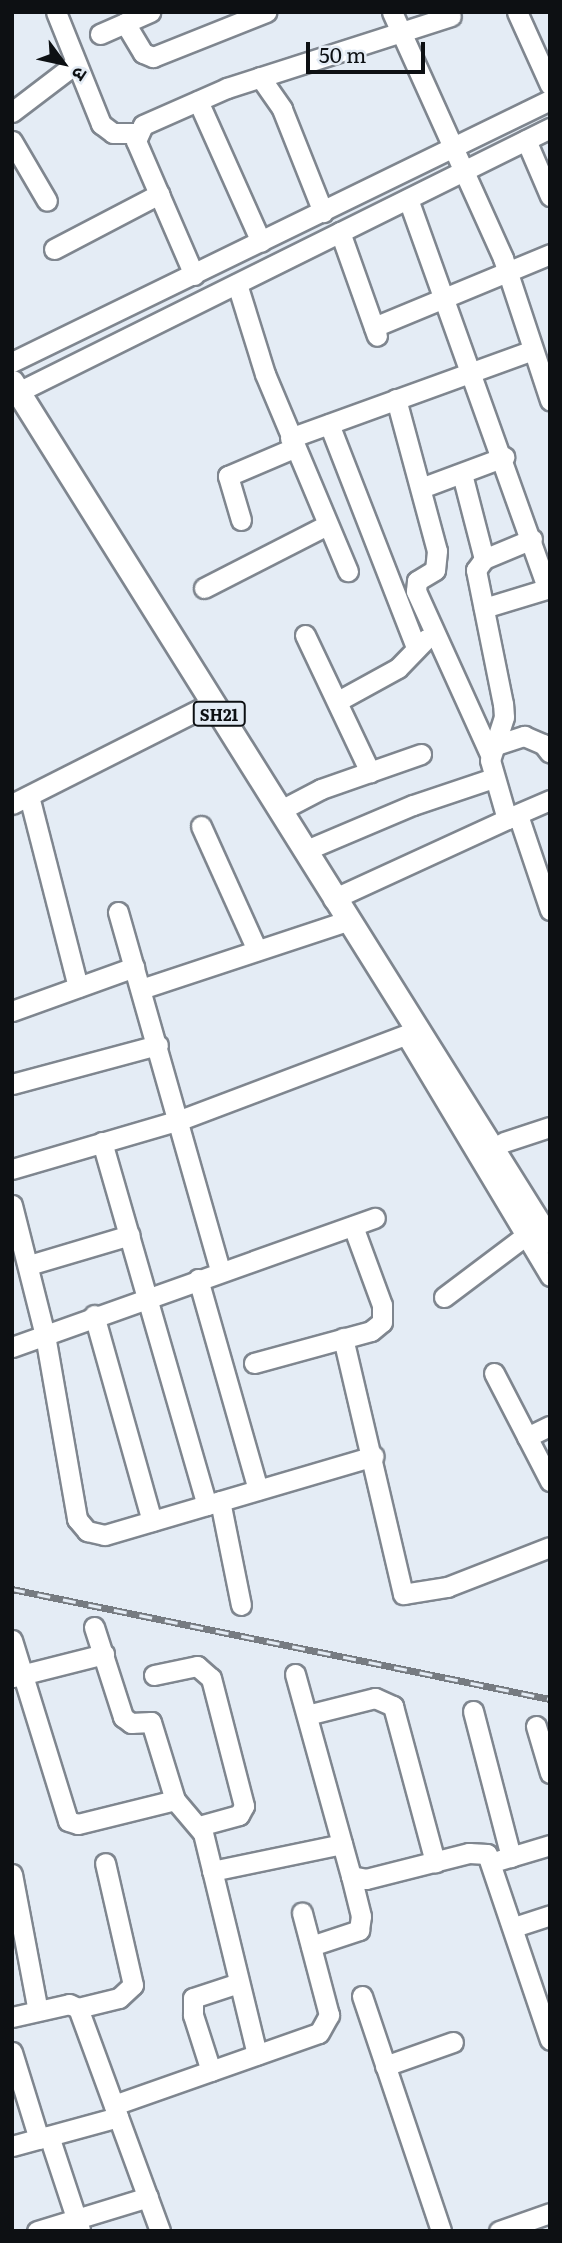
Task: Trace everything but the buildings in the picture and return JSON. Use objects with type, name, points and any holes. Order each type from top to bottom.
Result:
[{"type":"main road","name":"SH21","points":[[14,389],[413,1029],[550,1241]]},
{"type":"main road","points":[[413,1029],[442,1040],[550,1211]]},
{"type":"street","points":[[56,12],[101,124],[113,133],[136,133],[143,125],[260,77],[451,16]]},
{"type":"street","points":[[100,34],[150,12]]},
{"type":"street","points":[[125,23],[143,53],[153,57],[265,12]]},
{"type":"street","points":[[392,12],[508,274],[550,400]]},
{"type":"street","points":[[517,12],[550,85]]},
{"type":"street","points":[[12,112],[75,64]]},
{"type":"street","points":[[260,77],[282,108],[323,212]]},
{"type":"street","points":[[14,389],[237,284],[408,199],[459,159],[550,100]]},
{"type":"street","points":[[198,101],[261,242]]},
{"type":"street","points":[[12,362],[323,212],[459,159],[526,140],[550,128]]},
{"type":"street","points":[[136,133],[194,275]]},
{"type":"street","points":[[526,140],[550,196]]},
{"type":"street","points":[[12,141],[47,201]]},
{"type":"street","points":[[54,249],[159,194]]},
{"type":"street","points":[[408,199],[474,372],[549,589],[484,608]]},
{"type":"street","points":[[340,232],[375,332],[550,254]]},
{"type":"street","points":[[237,284],[292,443],[348,571]]},
{"type":"street","points":[[241,520],[228,477],[329,424],[533,350]]},
{"type":"street","points":[[396,399],[421,488],[438,563],[417,581],[416,591],[492,750]]},
{"type":"street","points":[[329,424],[416,647]]},
{"type":"street","points":[[421,488],[504,457]]},
{"type":"street","points":[[462,474],[484,559]]},
{"type":"street","points":[[204,588],[327,525]]},
{"type":"street","points":[[510,818],[493,778],[492,750],[504,717],[476,570],[484,559],[531,539]]},
{"type":"street","points":[[338,701],[398,668],[416,647],[435,633]]},
{"type":"street","points":[[305,635],[370,772]]},
{"type":"street","points":[[78,987],[21,800],[212,703]]},
{"type":"street","points":[[492,750],[524,736],[543,744],[550,753]]},
{"type":"street","points":[[279,811],[370,772],[421,754]]},
{"type":"street","points":[[304,851],[413,805],[493,778]]},
{"type":"street","points":[[333,899],[550,800]]},
{"type":"street","points":[[510,818],[520,821],[548,900]]},
{"type":"street","points":[[201,826],[257,950]]},
{"type":"street","points":[[118,912],[180,1121],[220,1271]]},
{"type":"street","points":[[141,989],[347,921]]},
{"type":"street","points":[[12,1011],[134,967]]},
{"type":"street","points":[[12,1170],[180,1121],[413,1029],[525,1236],[550,1276]]},
{"type":"street","points":[[12,1084],[158,1045]]},
{"type":"street","points":[[504,1142],[550,1127]]},
{"type":"street","points":[[102,1142],[213,1503],[241,1605]]},
{"type":"street","points":[[12,1205],[23,1258],[45,1335],[80,1525],[94,1535],[106,1535],[374,1456]]},
{"type":"street","points":[[12,1346],[375,1218]]},
{"type":"street","points":[[254,1363],[377,1328],[383,1316],[353,1226]]},
{"type":"street","points":[[23,1258],[130,1235]]},
{"type":"street","points":[[444,1297],[525,1236]]},
{"type":"street","points":[[198,1279],[258,1490]]},
{"type":"street","points":[[94,1315],[152,1521]]},
{"type":"street","points":[[343,1338],[374,1456],[403,1594],[447,1587],[550,1547]]},
{"type":"street","points":[[494,1373],[550,1481]]},
{"type":"street","points":[[527,1437],[550,1426]]},
{"type":"street","points":[[94,1627],[123,1717],[128,1722],[149,1720],[153,1725],[175,1800],[199,1826],[257,2055]]},
{"type":"street","points":[[12,1640],[18,1676],[68,1821],[78,1824],[175,1800]]},
{"type":"street","points":[[18,1676],[104,1654]]},
{"type":"street","points":[[154,1675],[197,1666],[211,1678],[244,1806],[239,1815],[199,1826]]},
{"type":"street","points":[[295,1674],[361,1916],[359,1930],[311,1946]]},
{"type":"street","points":[[307,1715],[375,1698],[394,1706],[435,1862]]},
{"type":"street","points":[[473,1712],[514,1927],[543,1998],[550,2040]]},
{"type":"street","points":[[536,1726],[550,1773]]},
{"type":"street","points":[[212,1871],[342,1844]]},
{"type":"street","points":[[351,1876],[366,1879],[480,1851],[502,1859],[550,1845]]},
{"type":"street","points":[[12,2017],[69,2004],[78,2008],[119,1998],[133,1985],[105,1863]]},
{"type":"street","points":[[12,1874],[38,2011]]},
{"type":"street","points":[[12,2146],[116,2111],[211,2071],[319,2033],[328,2022],[302,1913]]},
{"type":"street","points":[[514,1927],[550,1915]]},
{"type":"street","points":[[211,2071],[193,2015],[193,1998],[239,1983]]},
{"type":"street","points":[[362,1996],[441,2231]]},
{"type":"street","points":[[78,2008],[160,2231]]},
{"type":"street","points":[[385,2066],[453,2042]]},
{"type":"street","points":[[12,2052],[78,2225]]},
{"type":"street","points":[[37,2231],[78,2225],[148,2197]]},
{"type":"street","points":[[499,2231],[550,2213]]},
{"type":"railway","points":[[12,1589],[550,1699]]}]
